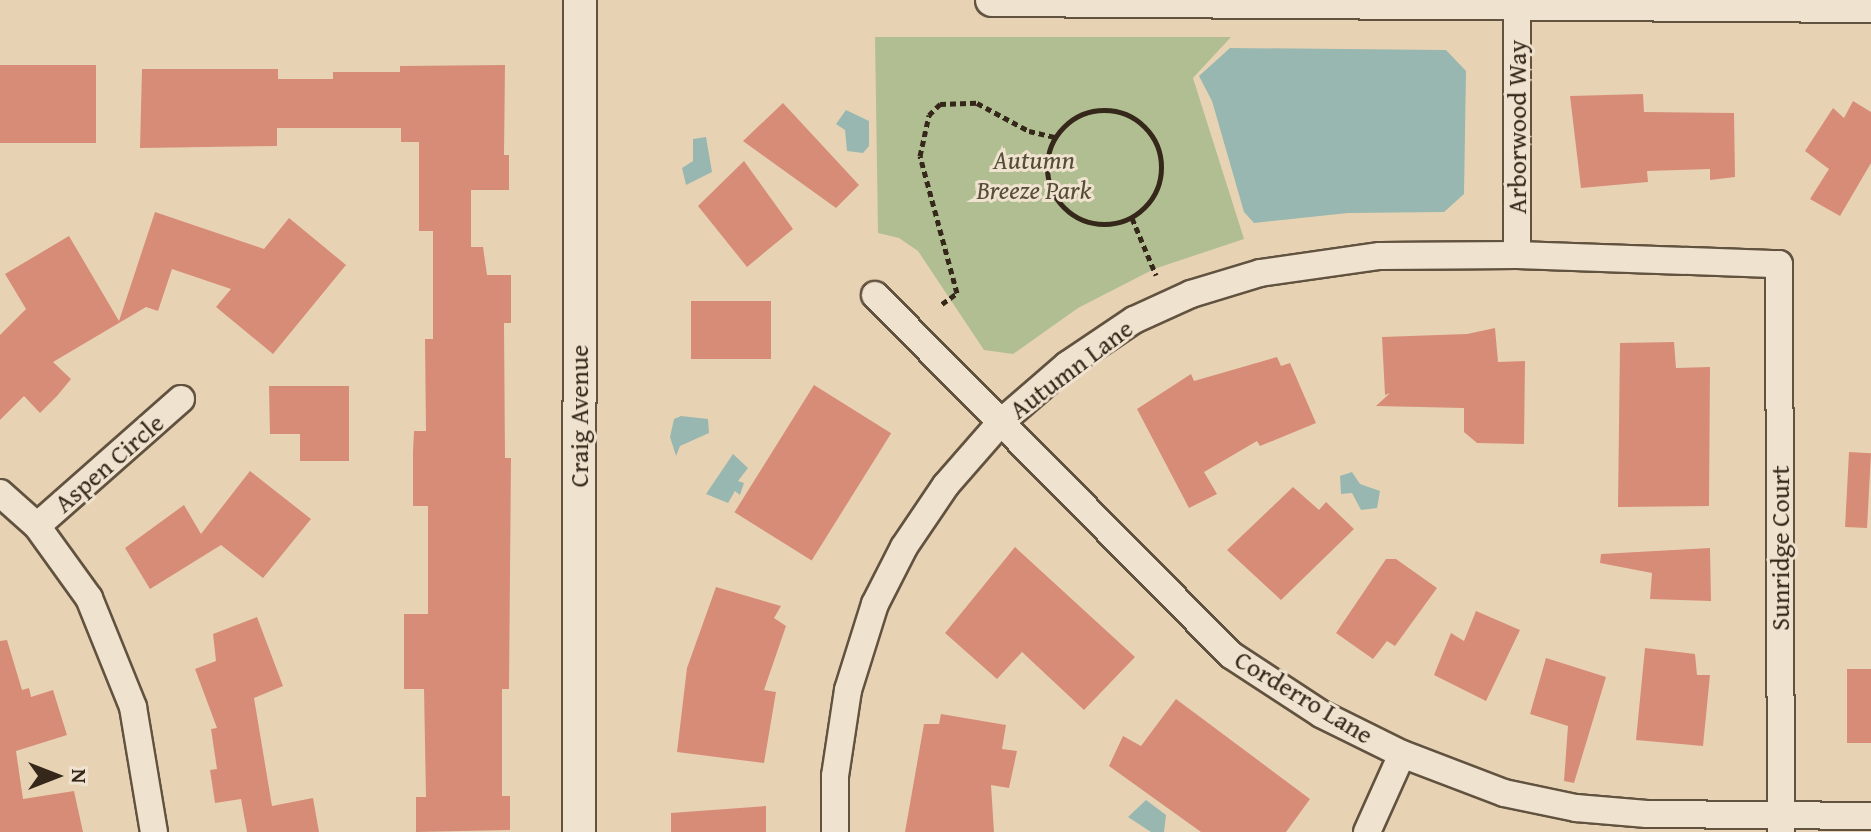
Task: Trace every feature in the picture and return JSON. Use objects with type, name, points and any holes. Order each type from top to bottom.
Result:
[{"type":"street","name":"Craig Avenue","points":[[579,832],[580,0]]},
{"type":"street","points":[[992,0],[1871,6]]},
{"type":"street","name":"Arborwood Way","points":[[1517,2],[1517,255]]},
{"type":"street","name":"Autumn Lane","points":[[835,832],[835,776],[848,690],[875,604],[912,534],[1000,423],[1067,365],[1134,320],[1191,294],[1323,261],[1517,255],[1779,264]]},
{"type":"street","name":"Sunridge Court","points":[[1779,264],[1780,824]]},
{"type":"street","name":"Corderro Lane","points":[[875,295],[1231,655],[1321,714],[1402,754],[1504,793],[1576,808],[1780,824],[1871,816]]},
{"type":"street","name":"Aspen Circle","points":[[37,526],[181,399]]},
{"type":"street","points":[[0,493],[37,526],[89,598],[133,707],[154,832]]},
{"type":"street","points":[[1367,832],[1402,754]]},
{"type":"path","points":[[942,304],[957,293],[920,156],[929,115],[940,104],[977,103],[1029,131],[1055,137]]},
{"type":"path","points":[[1103,110],[1139,121],[1152,135],[1161,171],[1152,198],[1132,218],[1095,224],[1062,207],[1047,173],[1055,137],[1084,113],[1103,110]]},
{"type":"path","points":[[1132,218],[1156,275]]},
{"type":"green space","name":"Autumn Breeze Park","points":[[875,37],[1231,37],[1193,78],[1244,239],[1154,269],[1078,308],[1013,354],[984,350],[918,251],[899,238],[878,233]]},
{"type":"water","points":[[1230,48],[1446,50],[1466,71],[1464,194],[1444,212],[1348,213],[1254,223],[1244,212],[1212,101],[1199,76]]},
{"type":"water","points":[[846,110],[869,121],[869,146],[863,153],[847,151],[845,130],[836,124]]},
{"type":"water","points":[[706,137],[712,172],[686,185],[682,168],[693,161],[693,139]]},
{"type":"water","points":[[681,416],[708,419],[709,433],[680,446],[676,456],[670,437],[674,419]]},
{"type":"water","points":[[733,454],[748,468],[738,481],[744,483],[740,495],[735,491],[728,503],[706,494]]},
{"type":"water","points":[[1352,472],[1360,484],[1380,491],[1377,508],[1361,510],[1352,493],[1341,494],[1340,476]]},
{"type":"water","points":[[1146,800],[1166,815],[1164,832],[1151,832],[1128,817]]},
{"type":"building","points":[[0,65],[96,65],[96,143],[0,143]]},
{"type":"building","points":[[505,65],[504,155],[509,155],[509,190],[471,190],[471,247],[483,247],[487,275],[511,275],[511,323],[504,323],[505,458],[511,458],[509,689],[502,689],[502,796],[510,796],[510,830],[416,832],[416,797],[426,797],[424,689],[404,689],[404,614],[428,614],[428,506],[413,506],[413,452],[414,431],[426,431],[425,339],[433,339],[433,231],[419,231],[419,142],[401,142],[401,128],[277,128],[277,146],[140,148],[142,69],[278,69],[278,79],[333,79],[333,72],[400,72],[400,66]]},
{"type":"building","points":[[1643,94],[1644,112],[1734,113],[1735,177],[1710,180],[1710,169],[1647,171],[1648,182],[1581,188],[1570,96]]},
{"type":"building","points":[[1853,101],[1871,112],[1871,163],[1840,216],[1810,199],[1829,169],[1805,151],[1833,108],[1844,118]]},
{"type":"building","points":[[783,103],[859,185],[836,208],[743,141]]},
{"type":"building","points":[[744,161],[793,229],[747,267],[698,206]]},
{"type":"building","points":[[155,212],[264,249],[289,218],[346,265],[273,354],[216,307],[231,289],[172,269],[158,311],[146,307],[53,362],[71,379],[57,396],[40,413],[24,396],[0,420],[0,335],[26,309],[5,274],[69,236],[119,321]]},
{"type":"building","points":[[691,301],[771,301],[771,359],[691,359]]},
{"type":"building","points":[[1495,328],[1498,362],[1525,361],[1524,444],[1477,443],[1464,432],[1464,408],[1376,406],[1390,393],[1385,395],[1382,337],[1467,334]]},
{"type":"building","points":[[1674,342],[1676,368],[1710,367],[1709,506],[1618,507],[1620,343]]},
{"type":"building","points":[[1277,357],[1281,366],[1290,363],[1316,423],[1260,446],[1257,441],[1204,472],[1217,494],[1189,508],[1137,409],[1191,374],[1194,381]]},
{"type":"building","points":[[814,385],[891,433],[812,560],[735,512]]},
{"type":"building","points":[[269,386],[349,386],[349,461],[300,461],[300,434],[270,434]]},
{"type":"building","points":[[1849,452],[1871,453],[1867,528],[1845,527]]},
{"type":"building","points":[[250,471],[311,519],[263,578],[221,545],[150,589],[125,548],[184,505],[201,534]]},
{"type":"building","points":[[1293,487],[1319,510],[1326,502],[1354,529],[1281,600],[1227,550]]},
{"type":"building","points":[[1015,547],[1135,657],[1084,710],[1022,652],[997,679],[945,633]]},
{"type":"building","points":[[1710,548],[1711,601],[1650,599],[1652,573],[1600,563],[1601,554]]},
{"type":"building","points":[[1386,559],[1396,559],[1437,588],[1395,646],[1387,641],[1373,659],[1336,633]]},
{"type":"building","points":[[716,587],[781,606],[774,618],[786,626],[764,690],[776,692],[764,763],[677,752],[687,668]]},
{"type":"building","points":[[1476,611],[1520,630],[1486,701],[1434,675],[1451,633],[1464,641]]},
{"type":"building","points":[[257,617],[283,686],[254,698],[272,806],[313,798],[319,832],[247,832],[241,799],[215,803],[210,770],[217,769],[211,729],[217,728],[195,669],[216,661],[213,634]]},
{"type":"building","points":[[7,640],[22,690],[29,688],[31,697],[53,690],[67,735],[16,751],[23,799],[74,791],[83,832],[0,832],[0,641]]},
{"type":"building","points":[[1645,648],[1695,654],[1697,675],[1710,675],[1703,746],[1636,740]]},
{"type":"building","points":[[1546,658],[1606,677],[1574,783],[1564,781],[1568,726],[1530,714]]},
{"type":"building","points":[[1847,669],[1871,669],[1871,743],[1847,743]]},
{"type":"building","points":[[1176,699],[1310,799],[1286,832],[1201,832],[1109,766],[1123,736],[1141,746]]},
{"type":"building","points":[[941,714],[1006,725],[1002,749],[1017,751],[1009,788],[991,785],[994,832],[905,832],[924,724],[939,724]]},
{"type":"building","points":[[766,806],[766,832],[671,832],[671,813]]}]
